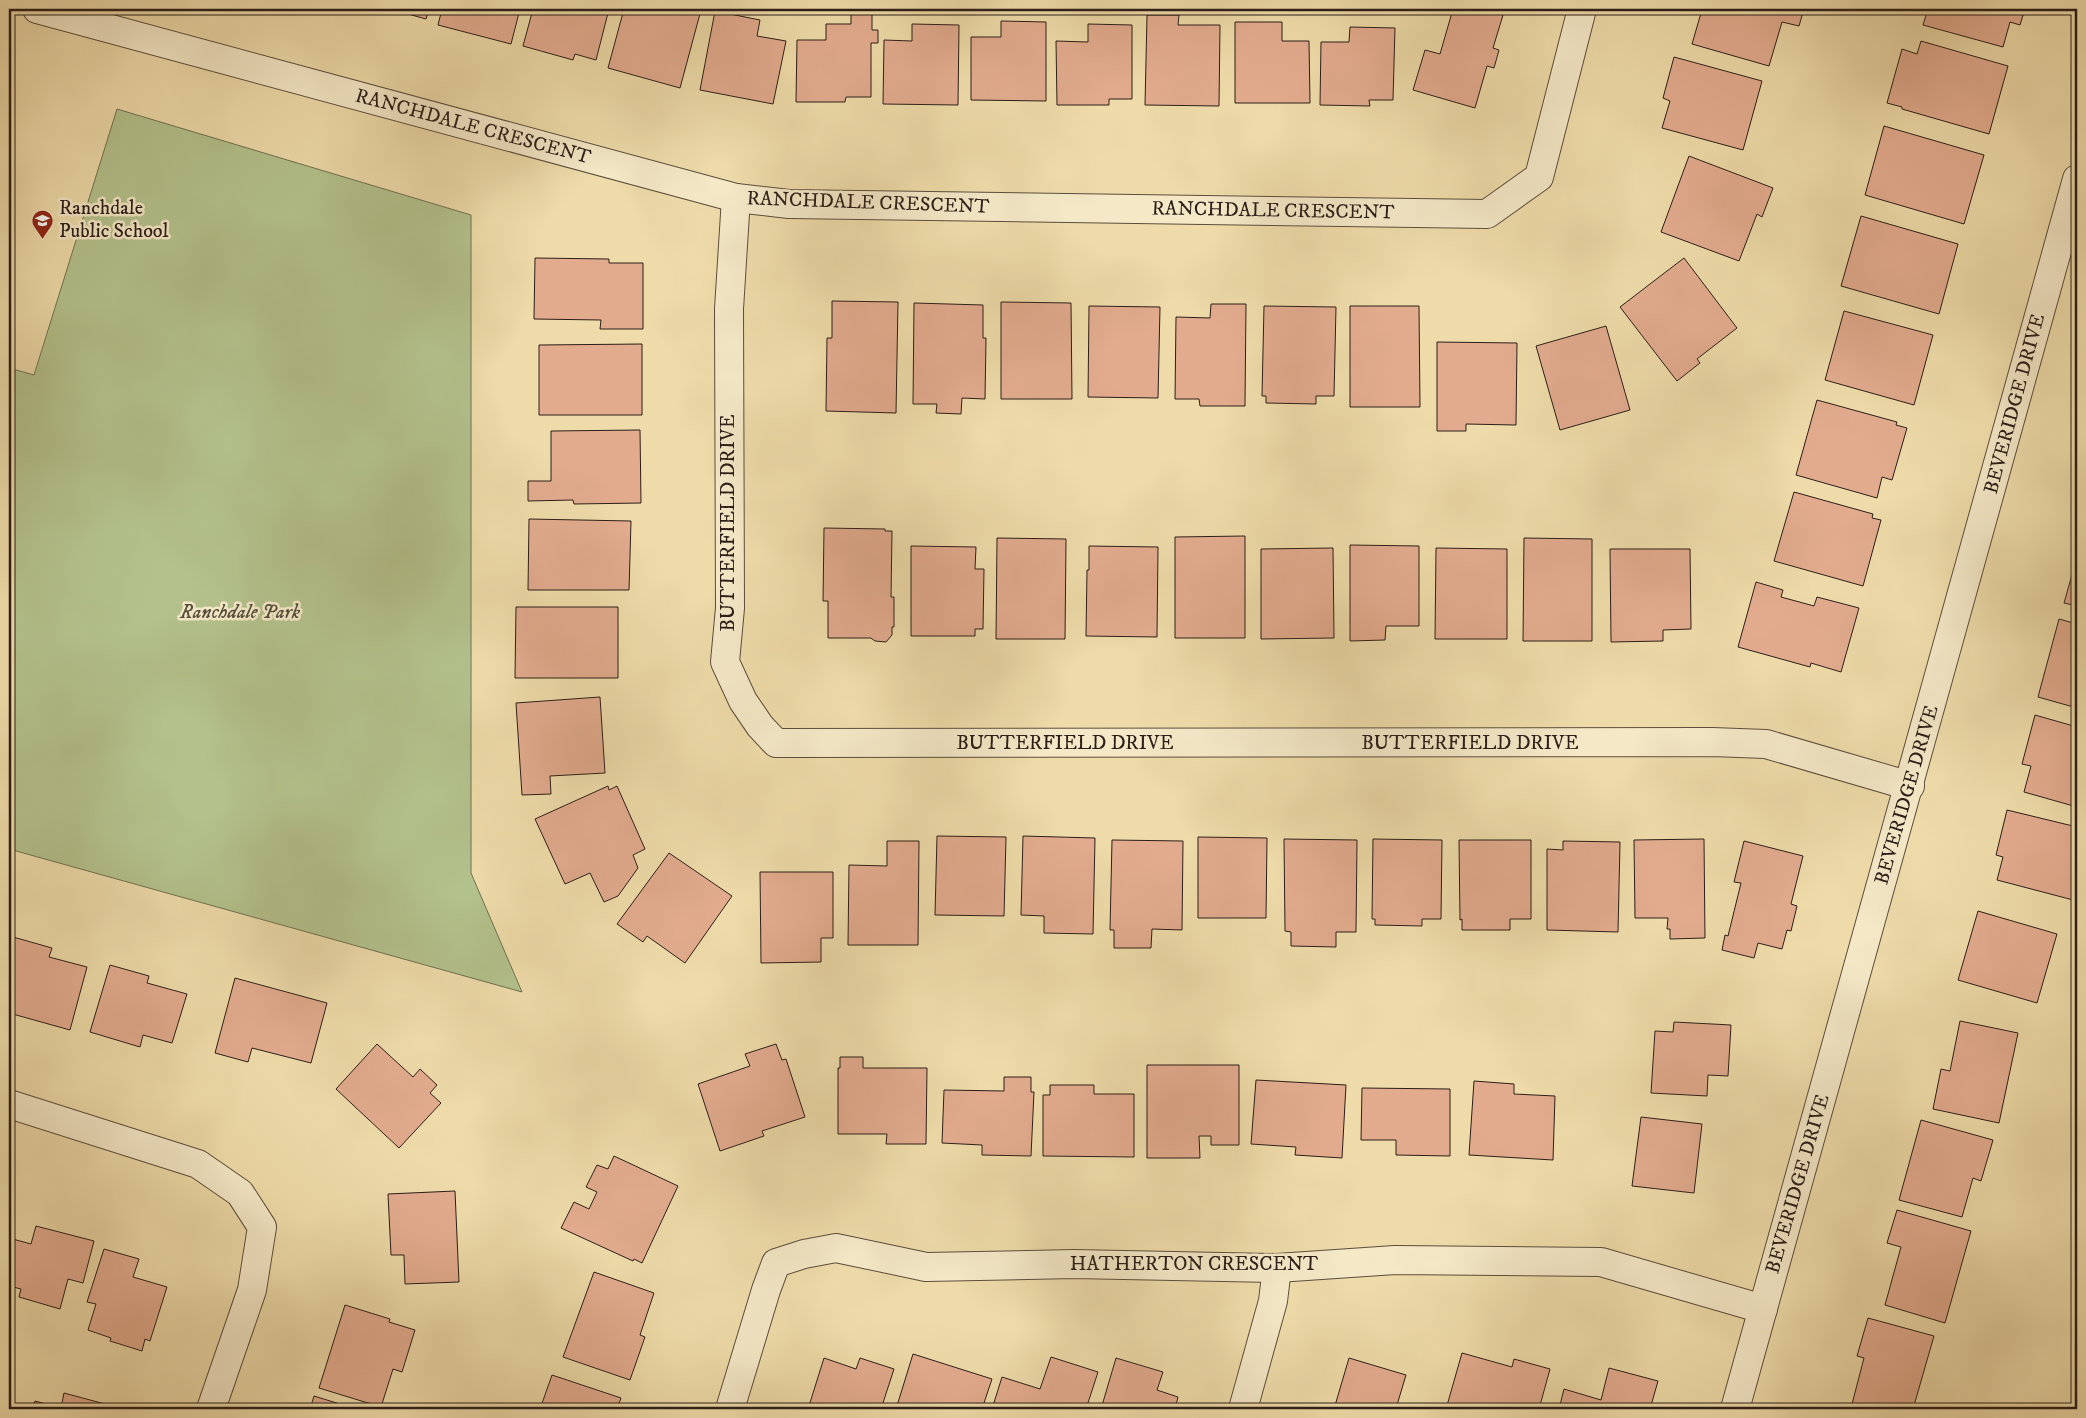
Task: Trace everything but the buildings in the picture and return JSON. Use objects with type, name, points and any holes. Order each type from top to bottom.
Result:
[{"type":"street","name":"RANCHDALE CRESCENT","points":[[37,9],[736,198],[789,204],[1487,214],[1539,177],[1582,9]]},
{"type":"street","name":"BEVERIDGE DRIVE","points":[[1735,1409],[1910,786],[2077,179]]},
{"type":"street","name":"BUTTERFIELD DRIVE","points":[[736,198],[729,309],[730,608],[725,662],[744,701],[760,726],[776,744],[1712,742],[1766,744],[1910,786]]},
{"type":"street","points":[[9,1104],[198,1164],[240,1193],[262,1227],[252,1290],[211,1409]]},
{"type":"street","name":"HATHERTON CRESCENT","points":[[730,1409],[776,1263],[804,1254],[836,1248],[926,1267],[1074,1264],[1277,1268],[1395,1260],[1601,1262],[1763,1309]]},
{"type":"street","points":[[1243,1409],[1274,1301],[1277,1268]]},
{"type":"green space","name":"Ranchdale Park","points":[[117,109],[471,215],[471,873],[522,992],[9,849],[9,368],[34,375]]},
{"type":"place","name":"Ranchdale Public School","points":[[43,239]]}]
